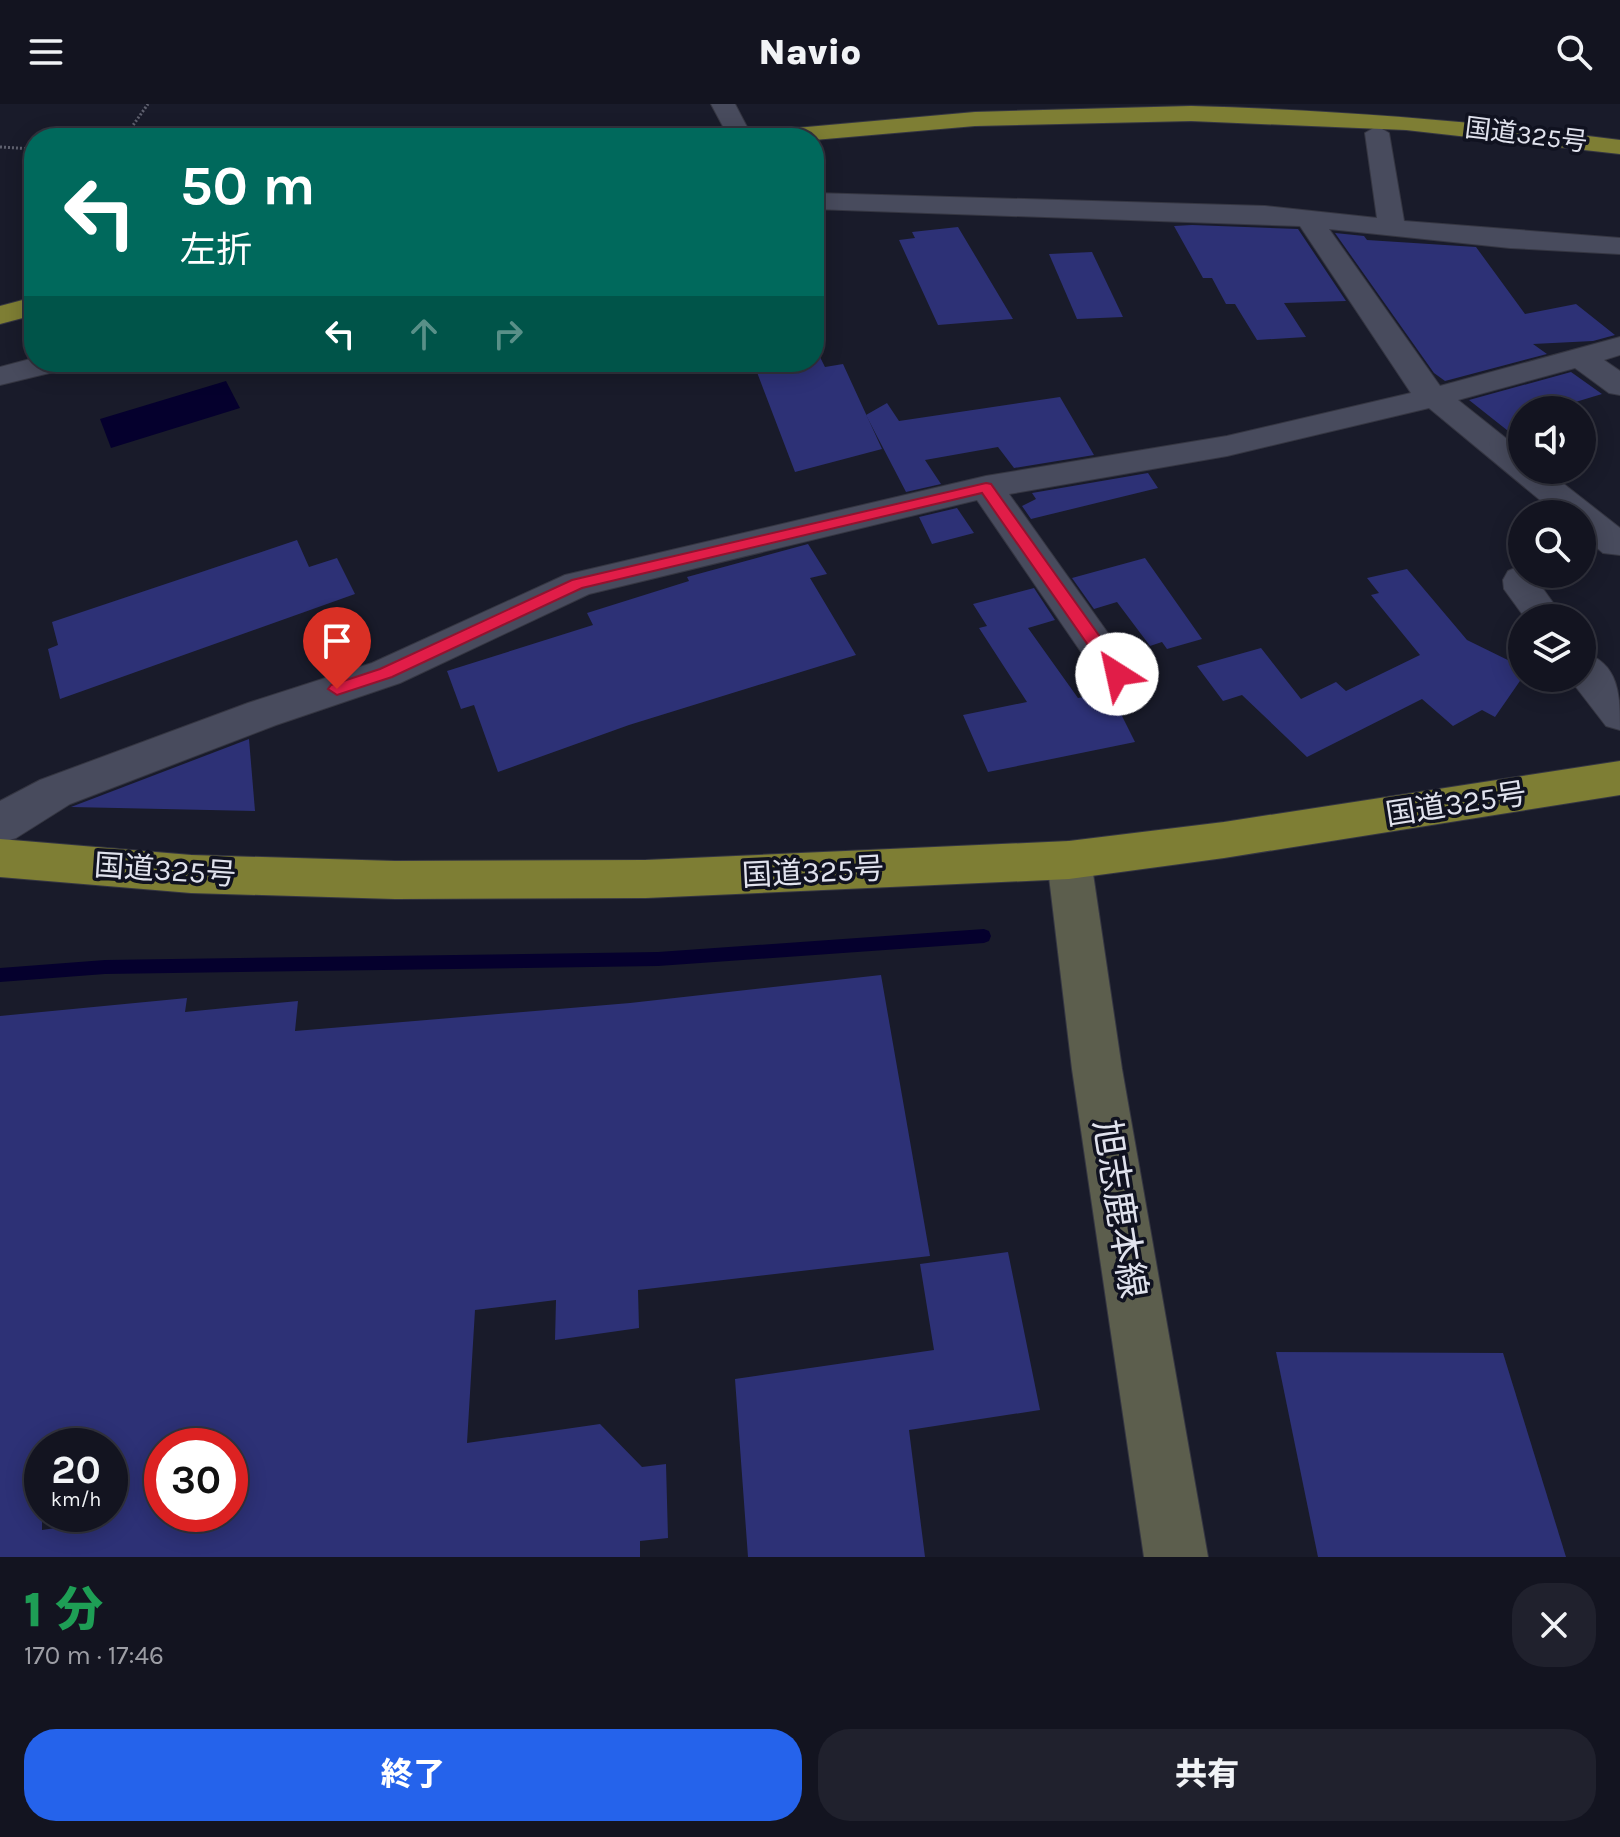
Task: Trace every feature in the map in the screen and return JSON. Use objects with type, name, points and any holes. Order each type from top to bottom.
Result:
[{"type":"highway","name":"国道325号","points":[[824,130],[935,117],[1161,111],[1374,119],[1620,147]]},
{"type":"highway","name":"国道325号","points":[[824,144],[919,134],[1113,125],[1377,133],[1620,162]]},
{"type":"highway","points":[[0,315],[24,309]]},
{"type":"highway","points":[[0,336],[24,330]]},
{"type":"highway","name":"国道325号","points":[[0,858],[191,874],[395,880],[646,879],[1069,860],[1224,840],[1620,778]]},
{"type":"main road","name":"旭志鹿本線","points":[[1069,860],[1100,1085],[1176,1557]]},
{"type":"street","points":[[723,104],[735,127]]},
{"type":"street","points":[[1377,133],[1392,227]]},
{"type":"street","points":[[824,201],[1308,218],[1510,240],[1620,246]]},
{"type":"street","points":[[1308,218],[1423,388],[1508,457]]},
{"type":"street","points":[[0,825],[55,792],[262,714],[386,673],[578,584],[986,487],[1227,446],[1436,398],[1620,346]]},
{"type":"street","points":[[1580,357],[1620,386]]},
{"type":"street","points":[[0,376],[24,370]]},
{"type":"street","points":[[1542,484],[1562,500]]},
{"type":"street","points":[[986,487],[1117,674]]},
{"type":"street","points":[[1596,526],[1618,543]]},
{"type":"street","points":[[1596,551],[1618,543]]},
{"type":"street","points":[[1596,684],[1620,715]]},
{"type":"path","points":[[131,128],[148,104]]},
{"type":"path","points":[[0,147],[24,148]]},
{"type":"shaded area","points":[[226,381],[240,408],[111,448],[100,419]]},
{"type":"building","points":[[1174,226],[1298,229],[1346,301],[1284,303],[1306,337],[1257,340],[1235,304],[1226,304],[1212,278],[1203,278]]},
{"type":"building","points":[[958,227],[1013,319],[938,325],[899,240],[915,238],[912,232]]},
{"type":"building","points":[[1335,233],[1364,236],[1367,240],[1476,247],[1525,314],[1576,304],[1615,335],[1593,341],[1533,344],[1547,354],[1445,381],[1434,373]]},
{"type":"building","points":[[1092,252],[1123,317],[1077,319],[1049,254]]},
{"type":"building","points":[[843,364],[882,449],[795,472],[757,372],[824,372],[824,365]]},
{"type":"building","points":[[1571,372],[1602,394],[1508,396],[1508,431],[1469,400]]},
{"type":"building","points":[[1060,397],[1094,455],[1014,468],[998,447],[925,460],[941,484],[906,492],[866,415],[887,403],[899,421]]},
{"type":"building","points":[[1148,473],[1158,488],[1031,519],[1022,506],[1036,499],[1032,493]]},
{"type":"building","points":[[957,508],[974,533],[932,544],[919,517]]},
{"type":"building","points":[[297,540],[309,567],[337,558],[355,594],[60,699],[48,649],[58,645],[52,622]]},
{"type":"building","points":[[808,544],[827,574],[810,578],[856,655],[629,725],[498,772],[474,705],[461,709],[447,671],[593,625],[587,613],[689,581],[687,577]]},
{"type":"building","points":[[1145,558],[1202,639],[1167,649],[1162,642],[1150,646],[1117,602],[1094,609],[1072,578]]},
{"type":"building","points":[[1407,569],[1467,640],[1508,660],[1508,692],[1512,692],[1495,717],[1482,710],[1453,726],[1422,699],[1307,757],[1242,695],[1223,701],[1197,666],[1261,648],[1301,699],[1336,682],[1346,691],[1420,655],[1371,595],[1379,593],[1367,578]]},
{"type":"building","points":[[1034,588],[1055,620],[1028,628],[1078,698],[1110,692],[1135,742],[988,772],[963,715],[1027,702],[979,628],[987,626],[973,604]]},
{"type":"building","points":[[249,739],[255,811],[71,807]]},
{"type":"building","points":[[881,975],[930,1256],[638,1290],[639,1328],[555,1340],[556,1300],[475,1310],[467,1443],[600,1424],[642,1467],[666,1464],[668,1538],[640,1541],[640,1557],[0,1557],[0,1016],[187,998],[185,1012],[298,1001],[295,1031],[630,1003]]},
{"type":"building","points":[[1008,1252],[1040,1410],[909,1430],[925,1557],[748,1557],[735,1379],[934,1350],[920,1264]]},
{"type":"building","points":[[1276,1352],[1503,1353],[1566,1557],[1318,1557]]},
{"type":"waterway","points":[[0,975],[105,967],[658,959],[984,936]]},
{"type":"route","points":[[337,689],[386,673],[578,584],[986,487],[1117,674]]}]
